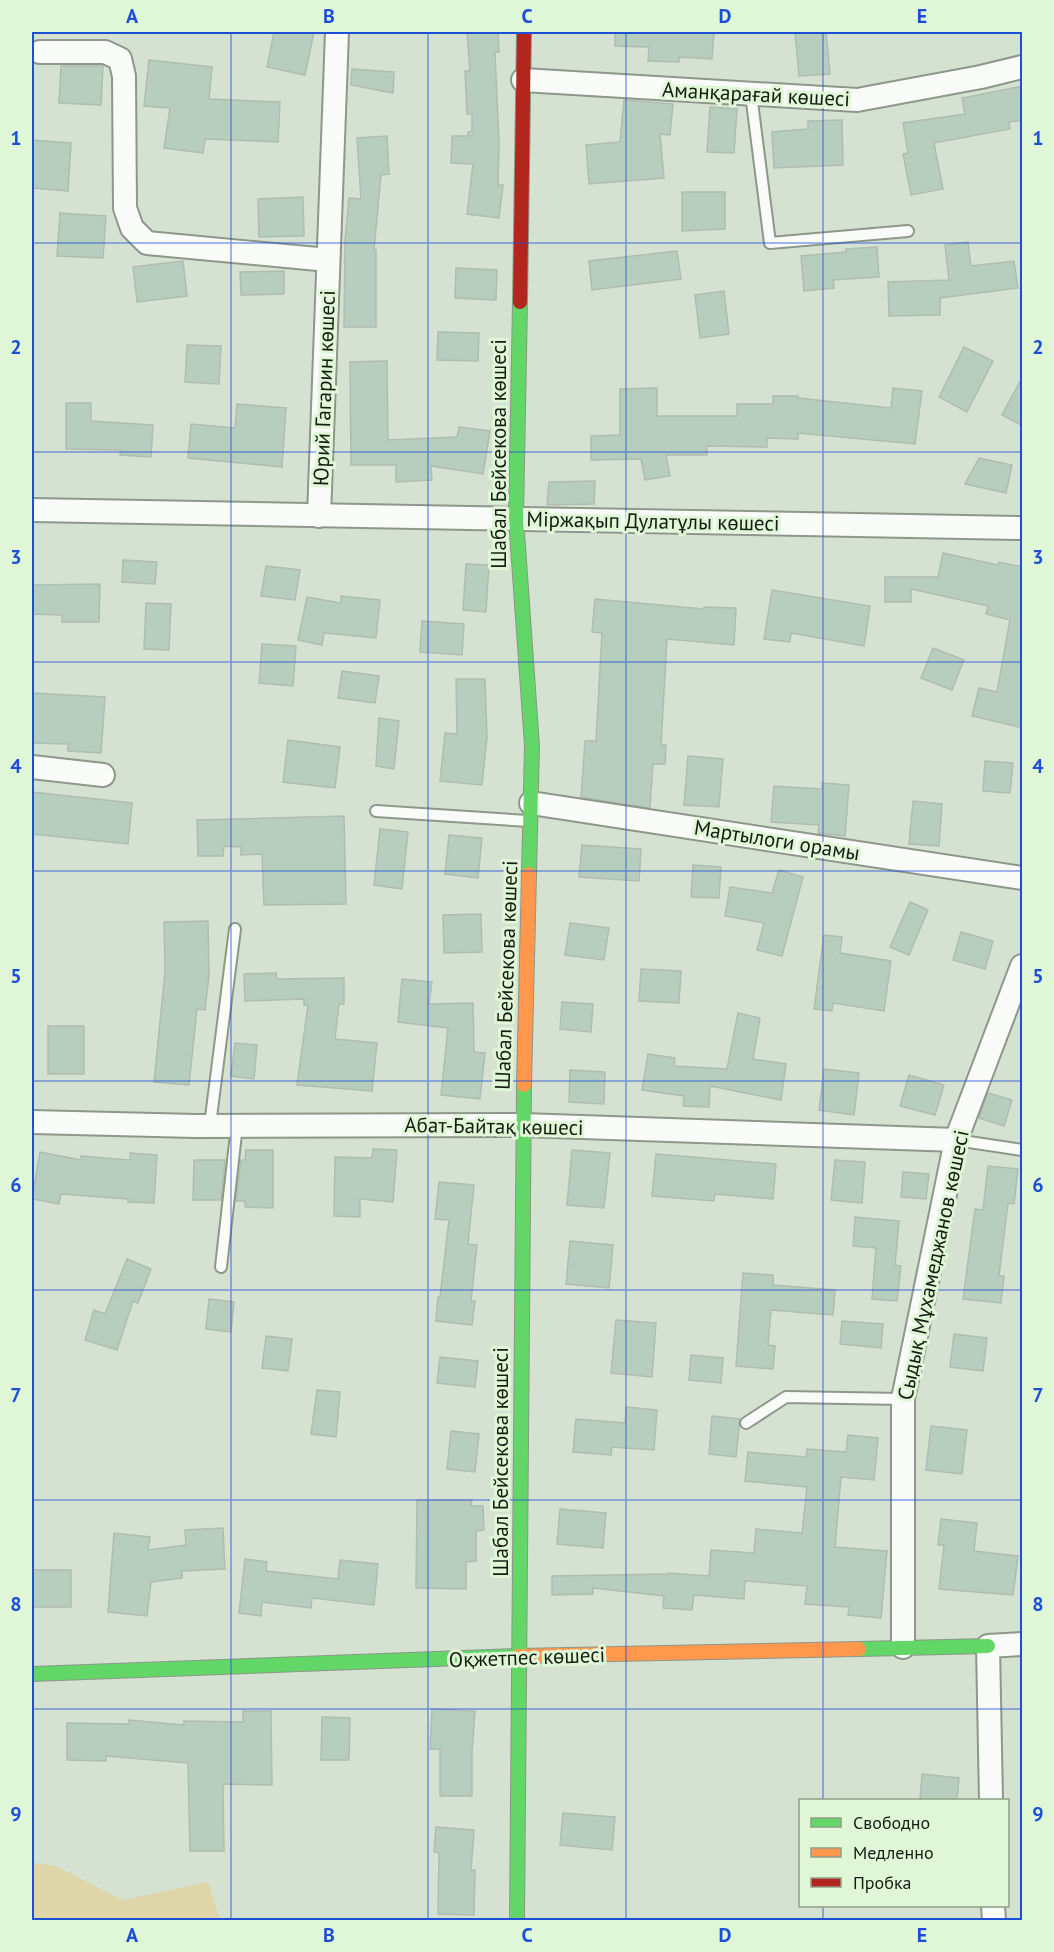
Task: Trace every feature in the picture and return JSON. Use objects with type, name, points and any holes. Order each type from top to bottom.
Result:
[{"type":"main road","name":"Шабал Бейсекова көшесі","points":[[517,1920],[523,1125],[532,746],[516,518],[524,32]]},
{"type":"main road","name":"Оқжетпес көшесі","points":[[32,1674],[520,1656],[988,1646]]},
{"type":"street","name":"Юрий Гагарин көшесі","points":[[319,516],[337,32]]},
{"type":"street","name":"Юрий Гагарин көшесі","points":[[40,52],[105,52],[120,59],[124,76],[125,208],[132,228],[147,243],[328,260]]},
{"type":"street","name":"Аманқарағай көшесі","points":[[523,80],[857,100],[1023,67]]},
{"type":"street","name":"Міржақып Дулатұлы көшесі","points":[[32,510],[1023,528]]},
{"type":"street","points":[[32,767],[103,775]]},
{"type":"street","name":"Мартылоги орамы","points":[[531,812],[1023,878]]},
{"type":"street","name":"Сыдық Мұхамеджанов көшесі","points":[[903,1647],[903,1399],[956,1140],[1023,966]]},
{"type":"street","name":"Абат-Байтақ көшесі","points":[[32,1122],[210,1125],[523,1125],[956,1140]]},
{"type":"street","name":"Оқжетпес көшесі","points":[[988,1646],[1023,1644]]},
{"type":"street","points":[[988,1646],[991,1799]]},
{"type":"lane","points":[[751,94],[770,243],[908,231]]},
{"type":"lane","points":[[376,811],[531,812]]},
{"type":"lane","points":[[210,1125],[235,929]]},
{"type":"lane","points":[[221,1266],[237,1125]]},
{"type":"lane","points":[[956,1140],[1023,1150]]},
{"type":"lane","points":[[746,1423],[786,1397],[903,1399]]},
{"type":"shaded area","points":[[32,1863],[56,1866],[123,1900],[208,1882],[220,1920],[32,1920]]},
{"type":"building","points":[[274,32],[314,32],[305,75],[267,67]]},
{"type":"building","points":[[467,32],[498,32],[499,52],[495,52],[499,142],[498,185],[503,185],[499,218],[467,214],[473,164],[451,163],[452,136],[468,136],[468,132],[472,131],[472,114],[467,114],[465,71],[470,71]]},
{"type":"building","points":[[615,32],[714,32],[712,59],[679,57],[679,62],[648,61],[649,47],[615,46]]},
{"type":"building","points":[[795,32],[826,32],[830,74],[799,76]]},
{"type":"building","points":[[149,60],[212,67],[209,99],[280,102],[278,142],[205,139],[203,153],[164,148],[170,108],[144,106]]},
{"type":"building","points":[[61,66],[103,66],[101,105],[59,103]]},
{"type":"building","points":[[352,69],[394,72],[393,93],[351,85]]},
{"type":"building","points":[[1023,86],[1023,120],[1009,122],[1010,129],[934,143],[943,189],[911,195],[903,154],[908,153],[903,123],[965,114],[962,98]]},
{"type":"building","points":[[624,100],[673,104],[670,135],[660,134],[664,178],[589,184],[586,145],[620,142]]},
{"type":"building","points":[[710,107],[737,109],[734,153],[707,152]]},
{"type":"building","points":[[842,120],[843,165],[774,168],[772,132],[808,129],[808,121]]},
{"type":"building","points":[[387,136],[389,174],[381,175],[374,250],[376,250],[376,327],[344,327],[345,240],[349,198],[361,199],[357,138]]},
{"type":"building","points":[[32,140],[71,143],[68,191],[32,188]]},
{"type":"building","points":[[682,192],[725,192],[725,229],[682,231]]},
{"type":"building","points":[[303,197],[304,236],[259,237],[258,199]]},
{"type":"building","points":[[60,213],[106,216],[103,258],[57,256]]},
{"type":"building","points":[[968,242],[971,266],[1014,261],[1018,288],[940,298],[940,315],[889,316],[888,282],[949,280],[945,245]]},
{"type":"building","points":[[877,247],[879,277],[833,280],[834,288],[804,291],[801,256]]},
{"type":"building","points":[[677,251],[681,279],[592,290],[589,261]]},
{"type":"building","points":[[183,261],[187,296],[137,302],[133,267]]},
{"type":"building","points":[[456,268],[497,270],[496,300],[455,298]]},
{"type":"building","points":[[284,271],[284,294],[241,295],[240,272]]},
{"type":"building","points":[[724,291],[729,334],[700,338],[695,295]]},
{"type":"building","points":[[438,332],[479,333],[478,361],[437,360]]},
{"type":"building","points":[[187,345],[221,346],[219,384],[185,382]]},
{"type":"building","points":[[964,347],[993,361],[967,412],[939,397]]},
{"type":"building","points":[[387,361],[388,440],[457,437],[459,427],[490,431],[483,474],[431,466],[432,480],[396,482],[396,465],[351,465],[350,362]]},
{"type":"building","points":[[1023,376],[1023,426],[1002,415]]},
{"type":"building","points":[[657,388],[657,416],[737,416],[737,404],[773,404],[773,396],[798,396],[798,398],[891,408],[893,388],[922,391],[915,444],[798,433],[798,439],[767,438],[767,447],[707,446],[707,455],[666,455],[670,476],[645,480],[641,459],[591,460],[591,436],[620,435],[620,389]]},
{"type":"building","points":[[66,403],[91,403],[91,421],[153,425],[151,457],[120,455],[121,450],[66,449]]},
{"type":"building","points":[[237,404],[286,408],[282,467],[188,458],[191,424],[235,428]]},
{"type":"building","points":[[979,458],[1012,465],[1006,493],[965,484]]},
{"type":"building","points":[[595,481],[594,504],[547,505],[549,482]]},
{"type":"building","points":[[943,553],[998,565],[999,562],[1023,567],[1023,728],[972,716],[979,688],[997,692],[1010,620],[986,614],[988,606],[911,589],[911,602],[885,602],[885,577],[938,577]]},
{"type":"building","points":[[123,560],[157,562],[155,584],[122,582]]},
{"type":"building","points":[[466,564],[489,565],[486,612],[463,610]]},
{"type":"building","points":[[266,566],[300,570],[295,600],[261,596]]},
{"type":"building","points":[[100,584],[99,622],[62,622],[62,615],[32,614],[32,585]]},
{"type":"building","points":[[772,590],[870,606],[864,646],[791,633],[790,642],[764,639]]},
{"type":"building","points":[[341,596],[380,600],[376,638],[324,633],[322,645],[298,640],[307,597],[341,603]]},
{"type":"building","points":[[595,599],[703,609],[704,607],[736,608],[734,645],[667,639],[661,745],[666,745],[665,764],[653,764],[650,808],[581,797],[585,741],[596,741],[602,633],[592,632]]},
{"type":"building","points":[[146,603],[171,604],[169,650],[144,649]]},
{"type":"building","points":[[422,621],[464,624],[462,655],[420,652]]},
{"type":"building","points":[[262,644],[296,646],[293,686],[259,683]]},
{"type":"building","points":[[933,648],[964,660],[952,690],[921,678]]},
{"type":"building","points":[[342,671],[379,676],[375,703],[338,698]]},
{"type":"building","points":[[456,679],[485,679],[487,737],[482,785],[440,781],[445,733],[457,734]]},
{"type":"building","points":[[32,693],[105,697],[101,753],[68,751],[68,744],[32,743]]},
{"type":"building","points":[[379,718],[399,721],[394,769],[376,766]]},
{"type":"building","points":[[288,740],[340,747],[335,788],[283,782]]},
{"type":"building","points":[[688,756],[723,759],[719,807],[684,805]]},
{"type":"building","points":[[985,761],[1013,763],[1010,793],[983,791]]},
{"type":"building","points":[[822,783],[849,785],[845,836],[818,833],[819,825],[771,822],[774,786],[822,789]]},
{"type":"building","points":[[32,792],[132,803],[128,844],[32,834]]},
{"type":"building","points":[[913,801],[942,804],[939,846],[909,844]]},
{"type":"building","points":[[344,816],[346,904],[264,905],[262,854],[241,855],[241,847],[224,846],[223,856],[198,856],[197,820]]},
{"type":"building","points":[[380,829],[408,832],[402,889],[374,885]]},
{"type":"building","points":[[449,835],[482,838],[478,878],[445,874]]},
{"type":"building","points":[[582,845],[641,849],[639,881],[579,877]]},
{"type":"building","points":[[693,865],[721,867],[719,898],[691,897]]},
{"type":"building","points":[[779,870],[803,877],[782,956],[757,950],[764,923],[725,916],[730,887],[772,893]]},
{"type":"building","points":[[910,902],[928,910],[909,955],[890,947]]},
{"type":"building","points":[[481,914],[482,952],[444,953],[443,915]]},
{"type":"building","points":[[208,921],[209,975],[205,1010],[197,1009],[189,1085],[154,1082],[165,972],[164,922]]},
{"type":"building","points":[[570,923],[609,928],[604,960],[565,955]]},
{"type":"building","points":[[961,932],[993,941],[985,969],[953,960]]},
{"type":"building","points":[[824,935],[842,937],[840,953],[891,961],[884,1011],[833,1003],[832,1011],[814,1009]]},
{"type":"building","points":[[641,969],[681,971],[679,1003],[639,1001]]},
{"type":"building","points":[[276,973],[277,979],[344,978],[344,1004],[339,1004],[335,1039],[377,1043],[372,1091],[297,1085],[308,1005],[304,1005],[304,999],[245,1001],[244,974]]},
{"type":"building","points":[[402,979],[432,982],[429,1004],[473,1003],[474,1052],[485,1053],[480,1099],[441,1095],[448,1028],[398,1022]]},
{"type":"building","points":[[562,1002],[593,1004],[591,1032],[560,1029]]},
{"type":"building","points":[[738,1013],[760,1018],[753,1059],[786,1064],[781,1100],[710,1086],[709,1107],[683,1106],[684,1096],[642,1090],[648,1054],[675,1058],[674,1066],[727,1069]]},
{"type":"building","points":[[48,1026],[84,1026],[84,1074],[48,1074]]},
{"type":"building","points":[[235,1043],[257,1045],[254,1079],[231,1076]]},
{"type":"building","points":[[824,1069],[859,1073],[854,1115],[819,1110]]},
{"type":"building","points":[[570,1070],[605,1072],[604,1104],[569,1102]]},
{"type":"building","points":[[909,1075],[944,1085],[935,1115],[900,1106]]},
{"type":"building","points":[[988,1093],[1012,1100],[1004,1126],[979,1118]]},
{"type":"building","points":[[373,1149],[397,1150],[393,1202],[360,1199],[360,1217],[334,1216],[335,1157],[372,1158]]},
{"type":"building","points":[[246,1150],[273,1150],[273,1208],[245,1207],[245,1201],[236,1201],[241,1160],[245,1160]]},
{"type":"building","points":[[572,1150],[610,1153],[604,1208],[567,1205]]},
{"type":"building","points":[[40,1152],[81,1160],[81,1156],[130,1160],[130,1153],[157,1155],[154,1203],[61,1194],[59,1204],[32,1199]]},
{"type":"building","points":[[656,1154],[776,1164],[773,1199],[715,1194],[714,1201],[652,1196]]},
{"type":"building","points":[[194,1160],[225,1160],[221,1200],[193,1200]]},
{"type":"building","points":[[835,1160],[865,1162],[862,1203],[831,1200]]},
{"type":"building","points":[[988,1166],[1018,1169],[1014,1204],[1008,1203],[999,1276],[1004,1276],[1001,1303],[963,1299],[975,1209],[983,1210]]},
{"type":"building","points":[[903,1172],[929,1174],[926,1199],[901,1197]]},
{"type":"building","points":[[439,1182],[474,1185],[468,1244],[477,1245],[471,1301],[475,1301],[472,1325],[436,1321],[449,1220],[435,1219]]},
{"type":"building","points":[[855,1217],[899,1221],[895,1265],[901,1266],[897,1301],[872,1299],[876,1248],[853,1246]]},
{"type":"building","points":[[570,1241],[613,1245],[609,1288],[566,1284]]},
{"type":"building","points":[[127,1259],[151,1269],[138,1303],[133,1301],[117,1350],[85,1340],[94,1310],[105,1314]]},
{"type":"building","points":[[743,1273],[773,1275],[773,1285],[835,1290],[833,1315],[771,1310],[768,1345],[775,1346],[773,1369],[736,1366]]},
{"type":"building","points":[[209,1299],[234,1302],[231,1332],[206,1329]]},
{"type":"building","points":[[616,1320],[656,1323],[652,1377],[611,1373]]},
{"type":"building","points":[[842,1321],[883,1324],[881,1348],[840,1344]]},
{"type":"building","points":[[954,1334],[987,1338],[983,1371],[950,1367]]},
{"type":"building","points":[[266,1336],[292,1339],[288,1371],[262,1368]]},
{"type":"building","points":[[691,1355],[723,1358],[721,1383],[689,1380]]},
{"type":"building","points":[[440,1357],[478,1361],[475,1387],[437,1383]]},
{"type":"building","points":[[317,1390],[340,1392],[336,1437],[311,1434]]},
{"type":"building","points":[[626,1407],[657,1410],[654,1450],[612,1447],[611,1455],[573,1452],[576,1419],[625,1423]]},
{"type":"building","points":[[712,1416],[740,1419],[736,1457],[709,1454]]},
{"type":"building","points":[[931,1426],[967,1430],[962,1474],[926,1470]]},
{"type":"building","points":[[451,1431],[479,1434],[475,1472],[447,1469]]},
{"type":"building","points":[[848,1435],[878,1438],[874,1480],[841,1477],[835,1547],[887,1551],[881,1618],[848,1615],[849,1607],[805,1604],[807,1586],[745,1581],[744,1599],[694,1595],[692,1610],[663,1608],[664,1596],[593,1588],[593,1594],[552,1595],[552,1576],[668,1573],[709,1576],[711,1550],[754,1553],[756,1529],[802,1533],[807,1487],[745,1481],[748,1452],[806,1457],[807,1449],[846,1452]]},
{"type":"building","points":[[417,1500],[472,1500],[471,1506],[483,1506],[484,1530],[476,1531],[476,1561],[466,1562],[466,1589],[416,1588]]},
{"type":"building","points":[[560,1509],[606,1513],[603,1548],[557,1544]]},
{"type":"building","points":[[941,1519],[977,1523],[974,1551],[1018,1556],[1013,1595],[939,1589],[944,1545],[938,1545]]},
{"type":"building","points":[[223,1528],[225,1569],[182,1571],[182,1578],[151,1582],[147,1616],[108,1612],[114,1533],[150,1537],[148,1550],[186,1545],[185,1530]]},
{"type":"building","points":[[245,1559],[267,1562],[266,1571],[338,1579],[340,1560],[378,1564],[374,1605],[312,1598],[311,1608],[262,1602],[261,1616],[239,1613]]},
{"type":"building","points":[[32,1570],[71,1570],[71,1607],[32,1607]]},
{"type":"building","points":[[432,1709],[475,1711],[472,1796],[440,1796],[440,1749],[430,1749]]},
{"type":"building","points":[[243,1711],[271,1711],[272,1785],[223,1784],[224,1851],[190,1851],[188,1763],[106,1756],[106,1761],[67,1760],[67,1723],[129,1724],[129,1720],[184,1725],[184,1721],[243,1722]]},
{"type":"building","points":[[322,1717],[350,1718],[349,1760],[321,1760]]},
{"type":"building","points":[[922,1774],[959,1778],[957,1799],[920,1799]]},
{"type":"building","points":[[563,1813],[615,1817],[612,1850],[560,1845]]},
{"type":"building","points":[[436,1827],[474,1830],[471,1870],[475,1870],[474,1915],[438,1914],[439,1853],[434,1852]]},
{"type":"traffic: fast","points":[[520,302],[516,518],[532,746],[529,874]]},
{"type":"traffic: fast","points":[[517,1920],[524,1085]]},
{"type":"traffic: fast","points":[[859,1649],[988,1646]]},
{"type":"traffic: fast","points":[[32,1674],[518,1656]]},
{"type":"traffic: slow","points":[[524,1085],[529,874]]},
{"type":"traffic: slow","points":[[518,1656],[859,1649]]},
{"type":"traffic: jam","points":[[520,302],[524,32]]}]
